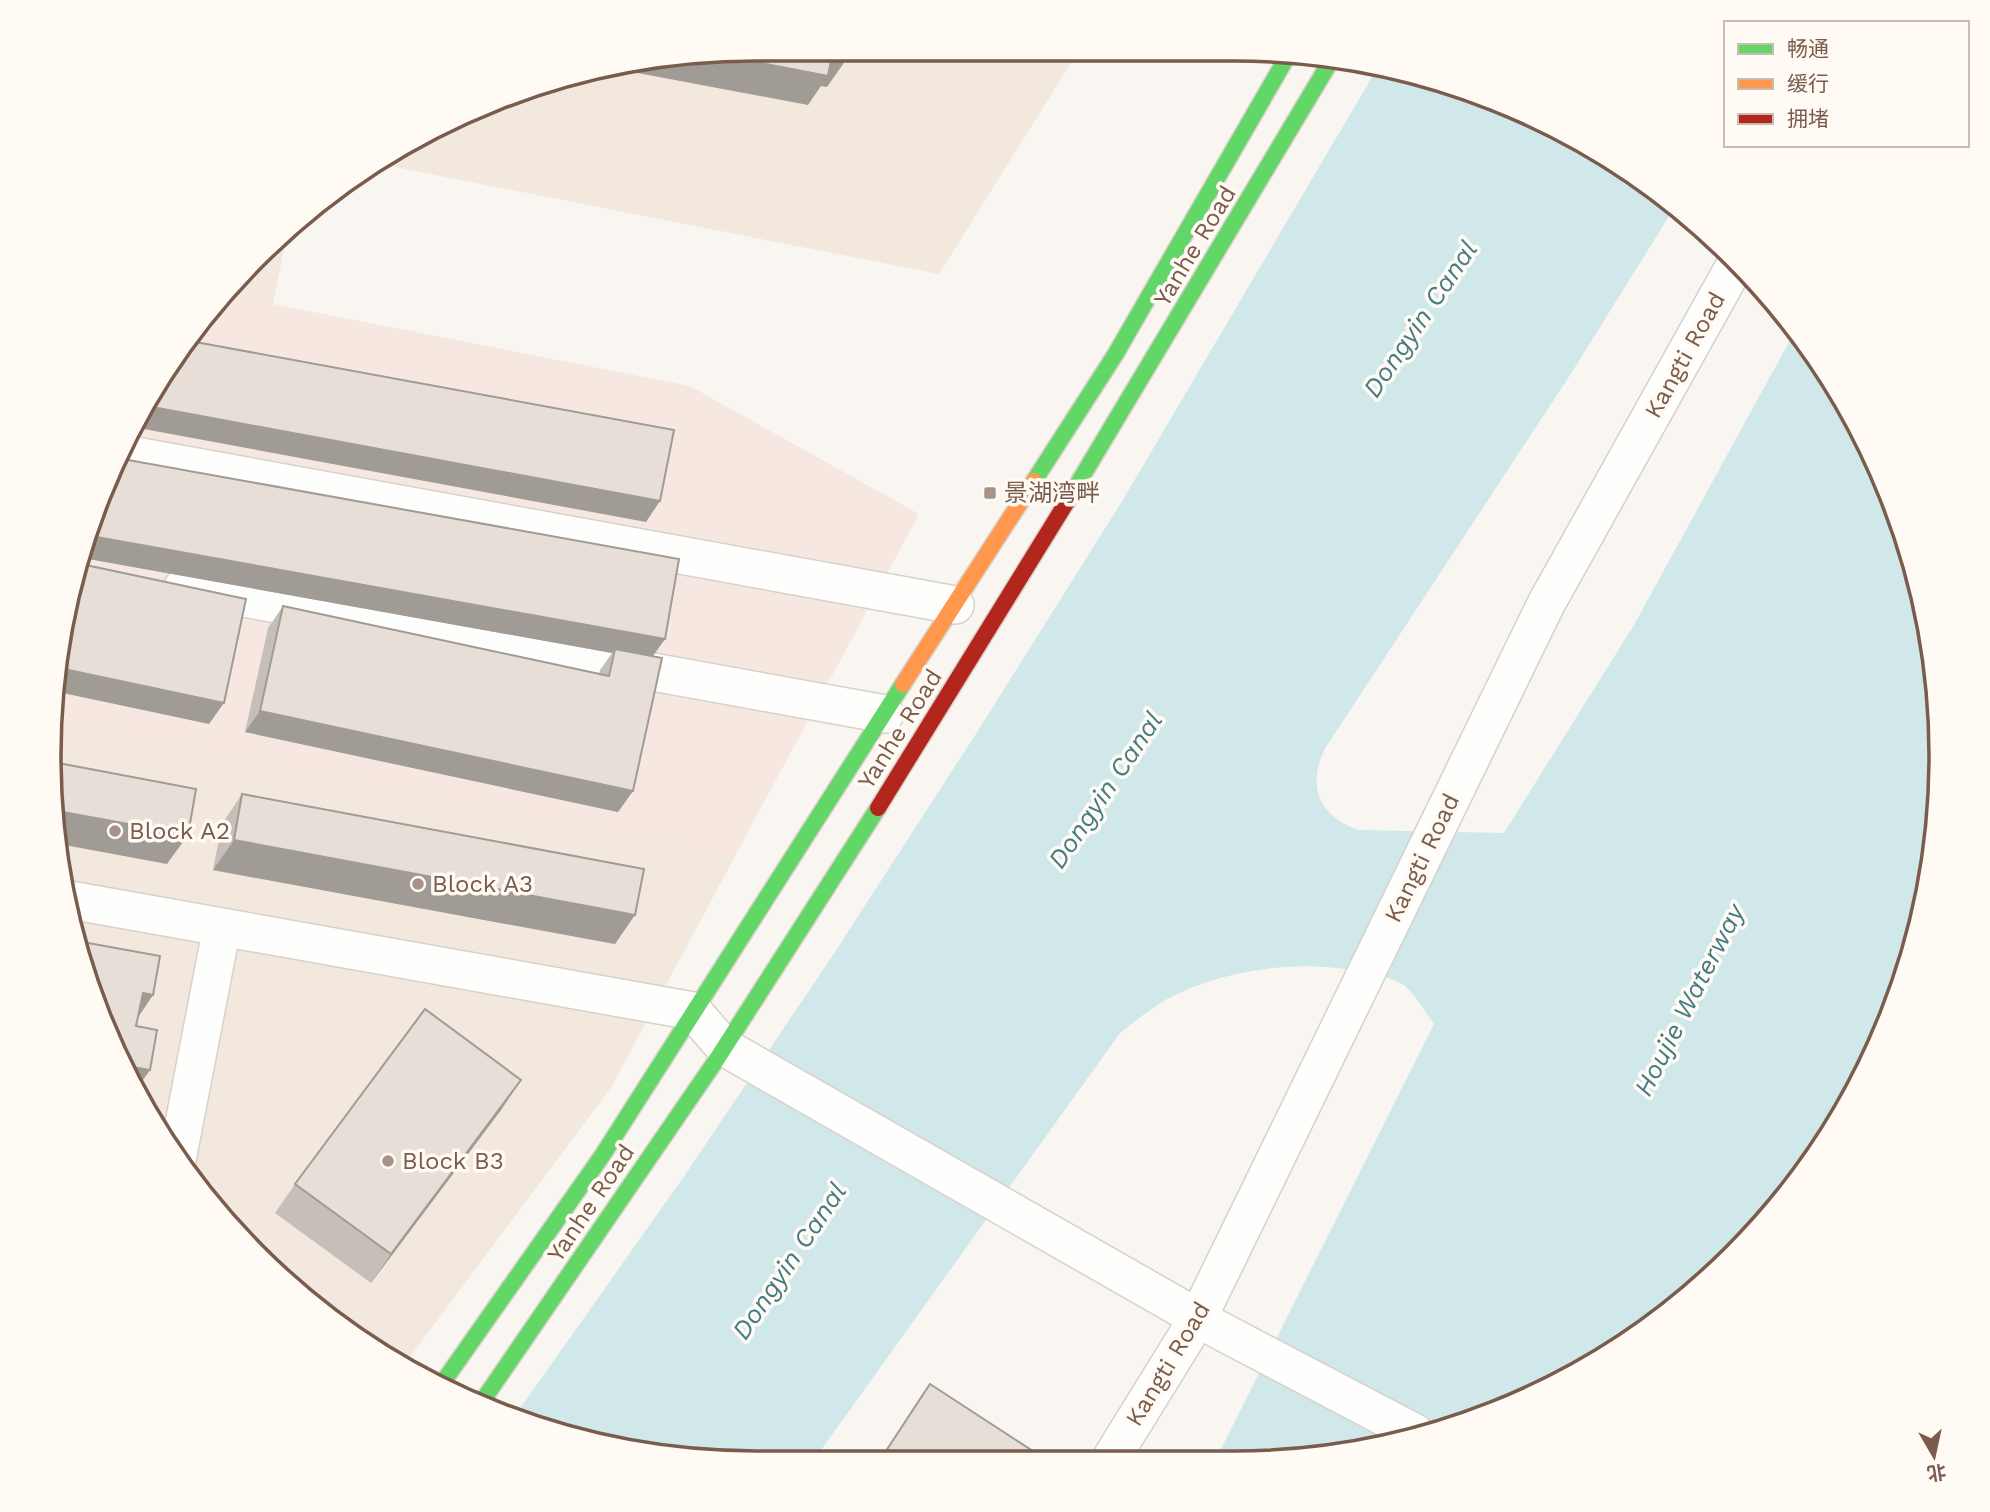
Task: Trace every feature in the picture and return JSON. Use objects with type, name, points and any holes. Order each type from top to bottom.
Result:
[{"type":"main road","name":"Yanhe Road","points":[[446,1378],[602,1156],[1115,355],[1283,63]]},
{"type":"main road","name":"Yanhe Road","points":[[486,1396],[734,1053],[1161,348],[1327,67]]},
{"type":"street","name":"Kangti Road","points":[[1117,1451],[1213,1326],[1346,1016],[1546,604],[1731,272]]},
{"type":"street","points":[[130,455],[955,605]]},
{"type":"street","points":[[148,580],[885,714]]},
{"type":"street","points":[[77,901],[693,1011],[734,1053],[1213,1326],[1407,1429]]},
{"type":"street","points":[[180,1145],[222,927]]},
{"type":"shaded area","points":[[756,61],[1072,61],[939,274],[389,166],[449,133],[533,98],[576,85],[665,67]]},
{"type":"shaded area","points":[[285,247],[273,304],[235,297]]},
{"type":"shaded area","points":[[235,297],[690,386],[919,514],[735,856],[62,723],[67,665],[75,620],[85,576],[114,490],[154,409],[178,370]]},
{"type":"shaded area","points":[[62,723],[735,856],[612,1086],[409,1358],[370,1334],[298,1278],[234,1214],[178,1142],[133,1063],[98,979],[75,892],[63,801]]},
{"type":"water","points":[[1373,76],[1457,98],[1541,133],[1620,178],[1670,215],[1572,372],[1326,747],[1317,774],[1317,786],[1325,808],[1334,817],[1359,830],[1504,833],[1634,625],[1790,340],[1836,409],[1876,490],[1892,533],[1905,576],[1923,665],[1929,756],[1923,847],[1905,936],[1892,979],[1857,1063],[1812,1142],[1756,1214],[1692,1278],[1620,1334],[1541,1379],[1457,1414],[1370,1437],[1325,1445],[1220,1451],[1434,1024],[1409,990],[1401,983],[1385,977],[1316,967],[1264,969],[1238,974],[1213,980],[1167,999],[1120,1033],[820,1451],[756,1451],[665,1445],[576,1427],[520,1409],[685,1175],[835,952],[1124,498]]},
{"type":"building","points":[[751,61],[831,61],[828,76]]},
{"type":"building","points":[[198,342],[674,430],[660,501],[155,407]]},
{"type":"building","points":[[128,460],[679,559],[665,639],[97,537]]},
{"type":"building","points":[[88,566],[246,599],[224,703],[67,670]]},
{"type":"building","points":[[283,606],[609,676],[615,649],[662,658],[633,791],[260,711]]},
{"type":"building","points":[[61,764],[196,789],[188,835],[64,812]]},
{"type":"building","points":[[242,794],[644,869],[635,915],[234,840]]},
{"type":"building","points":[[88,945],[160,956],[153,995],[143,993],[136,1026],[157,1030],[150,1070],[135,1067],[133,1063],[114,1022]]},
{"type":"building","name":"Block B3","points":[[425,1009],[521,1080],[391,1254],[295,1184]]},
{"type":"building","points":[[930,1384],[1033,1451],[886,1451]]},
{"type":"traffic: fast","points":[[1034,481],[1115,355],[1283,63]]},
{"type":"traffic: fast","points":[[1068,500],[1327,67]]},
{"type":"traffic: fast","points":[[446,1378],[602,1156],[903,684]]},
{"type":"traffic: fast","points":[[486,1396],[717,1059],[878,808]]},
{"type":"traffic: slow","points":[[903,684],[1034,481]]},
{"type":"traffic: jam","points":[[878,808],[1068,500]]},
{"type":"place","name":"景湖湾畔","points":[[990,493]]},
{"type":"place","name":"Block A2","points":[[115,831]]},
{"type":"place","name":"Block A3","points":[[418,884]]},
{"type":"place","name":"Block B3","points":[[388,1161]]},
{"type":"water label","name":"Dongyin Canal","points":[[1420,319]]},
{"type":"water label","name":"Dongyin Canal","points":[[1105,790]]},
{"type":"water label","name":"Houjie Waterway","points":[[1689,1000]]},
{"type":"water label","name":"Dongyin Canal","points":[[789,1261]]}]
